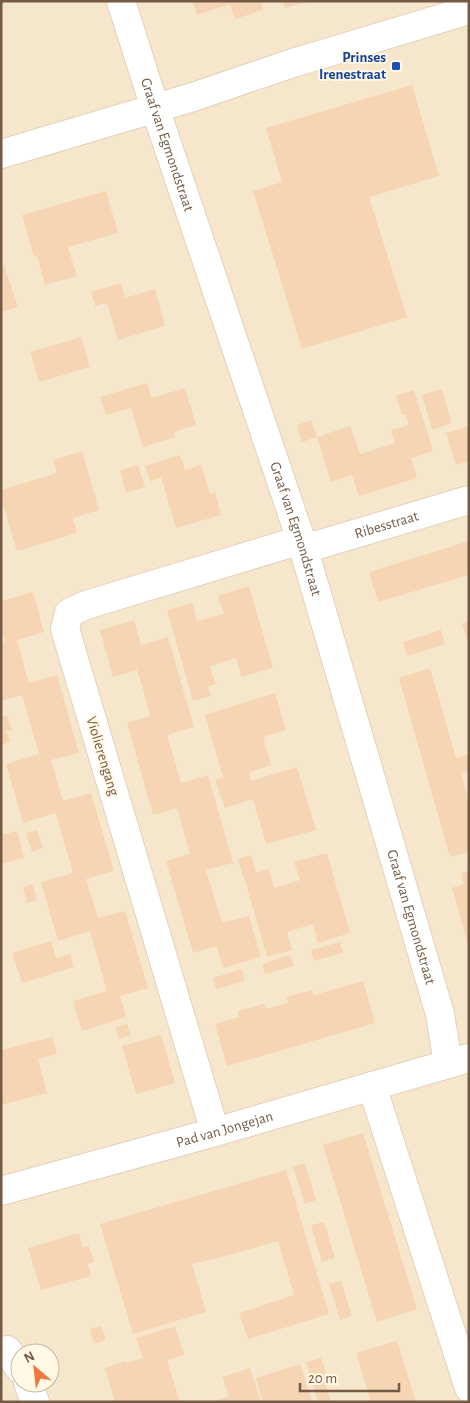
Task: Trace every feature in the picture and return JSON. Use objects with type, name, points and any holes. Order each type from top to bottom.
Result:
[{"type":"street","name":"Graaf van Egmondstraat","points":[[121,1],[155,108],[303,545],[440,1014],[458,1061]]},
{"type":"street","points":[[1,154],[192,97],[293,63],[469,10]]},
{"type":"street","name":"Ribesstraat","points":[[303,545],[469,500]]},
{"type":"street","name":"Violierengang","points":[[215,1132],[65,629],[69,613],[86,605],[303,545]]},
{"type":"street","name":"Pad van Jongejan","points":[[1,1191],[215,1132],[458,1061]]},
{"type":"street","points":[[372,1086],[469,1388]]},
{"type":"shaded area","points":[[1,1],[469,1],[469,1402],[1,1402]]},
{"type":"building","points":[[193,1],[261,1],[263,10],[235,19],[230,4],[197,15]]},
{"type":"building","points":[[283,1],[308,1],[308,2],[285,8]]},
{"type":"building","points":[[412,85],[439,176],[369,197],[407,317],[302,349],[253,191],[282,182],[266,128]]},
{"type":"building","points":[[106,191],[118,233],[68,247],[77,276],[45,285],[37,256],[34,257],[22,215]]},
{"type":"building","points":[[4,265],[18,307],[1,312],[1,266]]},
{"type":"building","points":[[121,283],[125,298],[155,289],[165,326],[118,340],[107,303],[95,306],[91,292]]},
{"type":"building","points":[[81,337],[90,367],[39,382],[30,352]]},
{"type":"building","points":[[147,383],[151,398],[185,388],[196,425],[174,432],[175,437],[143,447],[131,408],[106,415],[100,397]]},
{"type":"building","points":[[442,389],[452,423],[432,430],[422,395]]},
{"type":"building","points":[[414,390],[433,451],[411,458],[417,478],[359,496],[352,475],[331,482],[317,437],[350,426],[360,454],[395,443],[391,430],[409,425],[405,414],[402,415],[396,396]]},
{"type":"building","points":[[311,420],[317,437],[302,442],[297,425]]},
{"type":"building","points":[[469,426],[469,461],[456,465],[446,433]]},
{"type":"building","points":[[82,451],[99,510],[73,518],[77,533],[17,551],[1,498],[1,490],[57,473],[53,460]]},
{"type":"building","points":[[180,455],[185,470],[201,465],[210,494],[215,492],[221,515],[176,528],[161,477],[150,481],[145,466]]},
{"type":"building","points":[[138,465],[145,487],[126,493],[120,470]]},
{"type":"building","points":[[469,541],[469,575],[378,602],[369,572]]},
{"type":"building","points":[[249,586],[273,668],[240,677],[236,658],[210,666],[215,683],[217,684],[208,686],[211,696],[193,701],[167,610],[193,603],[197,621],[224,614],[218,596]]},
{"type":"building","points":[[33,592],[44,632],[17,640],[29,683],[57,675],[79,753],[51,760],[63,801],[91,793],[114,871],[86,879],[98,918],[125,911],[148,988],[120,996],[126,1017],[82,1031],[73,1001],[107,991],[90,931],[58,941],[41,882],[73,873],[56,813],[23,823],[6,764],[39,754],[22,695],[1,701],[1,643],[5,642],[1,627],[1,601]]},
{"type":"building","points":[[134,620],[141,645],[168,637],[194,727],[167,735],[181,783],[208,775],[234,866],[232,863],[206,870],[222,923],[249,916],[261,957],[223,968],[217,946],[193,953],[166,861],[190,854],[177,808],[153,815],[127,723],[150,716],[144,693],[137,670],[113,677],[100,630]]},
{"type":"building","points":[[469,621],[469,637],[466,638],[462,624]]},
{"type":"building","points":[[441,630],[445,644],[407,656],[403,642]]},
{"type":"building","points":[[430,668],[456,758],[469,754],[469,770],[461,773],[469,802],[469,852],[450,857],[399,678]]},
{"type":"building","points":[[275,693],[286,730],[263,737],[271,765],[249,772],[251,781],[297,767],[316,830],[266,844],[253,799],[225,808],[215,780],[223,777],[205,715]]},
{"type":"building","points":[[7,715],[12,730],[1,733],[1,717]]},
{"type":"building","points":[[7,732],[10,742],[1,745],[1,734]]},
{"type":"building","points":[[37,830],[43,848],[32,852],[26,833]]},
{"type":"building","points":[[17,831],[24,858],[1,864],[1,835]]},
{"type":"building","points":[[327,853],[350,933],[318,943],[313,924],[287,932],[292,950],[267,957],[238,859],[251,855],[256,873],[269,869],[274,888],[300,880],[294,862]]},
{"type":"building","points":[[469,871],[468,944],[452,888],[464,884],[461,873]]},
{"type":"building","points":[[33,884],[37,900],[27,903],[23,887]]},
{"type":"building","points":[[51,941],[56,958],[70,954],[74,967],[22,983],[12,953]]},
{"type":"building","points":[[340,942],[343,953],[314,961],[311,950]]},
{"type":"building","points":[[290,955],[294,966],[265,974],[262,964]]},
{"type":"building","points":[[242,969],[245,981],[216,989],[213,978]]},
{"type":"building","points":[[363,981],[375,1023],[227,1066],[215,1024],[239,1017],[238,1011],[263,1004],[266,1009],[288,1003],[286,997],[312,990],[314,995]]},
{"type":"building","points":[[127,1024],[131,1035],[119,1039],[115,1027]]},
{"type":"building","points":[[161,1035],[175,1083],[136,1094],[122,1046]]},
{"type":"building","points":[[52,1037],[57,1054],[38,1059],[47,1093],[1,1105],[1,1050]]},
{"type":"building","points":[[363,1133],[417,1309],[377,1322],[323,1145]]},
{"type":"building","points":[[305,1163],[316,1200],[305,1204],[293,1167]]},
{"type":"building","points":[[286,1170],[329,1314],[248,1339],[239,1313],[294,1295],[278,1241],[192,1264],[206,1312],[133,1334],[100,1224]]},
{"type":"building","points":[[324,1222],[335,1258],[322,1262],[311,1225]]},
{"type":"building","points":[[79,1233],[83,1248],[89,1246],[94,1262],[88,1264],[91,1276],[41,1290],[28,1248]]},
{"type":"building","points":[[341,1281],[352,1316],[340,1320],[329,1284]]},
{"type":"building","points":[[101,1326],[106,1340],[94,1344],[90,1329]]},
{"type":"building","points":[[175,1326],[184,1355],[167,1360],[180,1402],[115,1402],[105,1368],[143,1358],[136,1338]]},
{"type":"building","points":[[397,1341],[416,1402],[371,1402],[356,1353]]},
{"type":"building","points":[[321,1358],[330,1385],[326,1386],[331,1402],[318,1402],[306,1362]]},
{"type":"building","points":[[300,1364],[312,1402],[263,1402],[256,1378]]},
{"type":"building","points":[[250,1368],[261,1402],[220,1402],[219,1399],[229,1396],[222,1377]]},
{"type":"place","name":"Prinses Irenestraat","points":[[396,66]]}]
